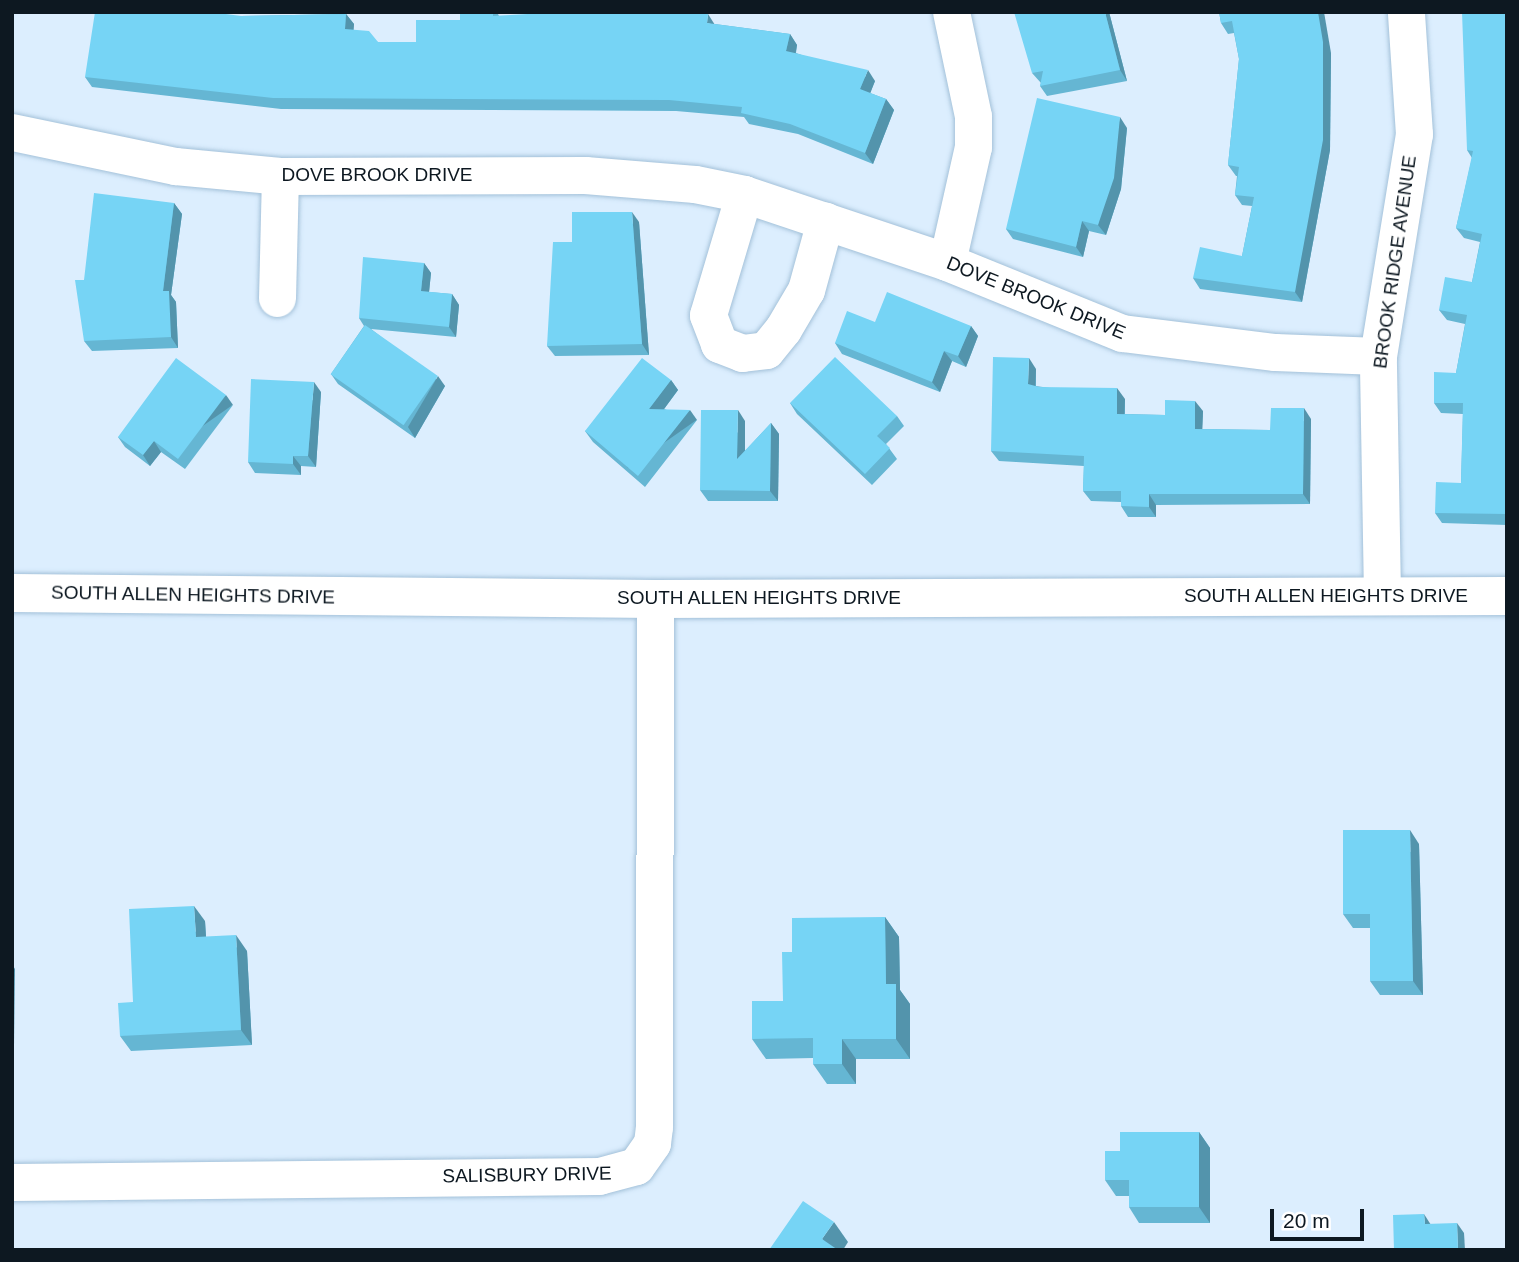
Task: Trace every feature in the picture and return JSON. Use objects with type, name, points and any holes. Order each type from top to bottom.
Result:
[{"type":"main road","name":"SOUTH ALLEN HEIGHTS DRIVE","points":[[12,593],[655,599],[1507,596]]},
{"type":"street","points":[[947,262],[973,148],[973,116],[951,12]]},
{"type":"street","name":"BROOK RIDGE AVENUE","points":[[1382,596],[1378,356],[1414,134],[1406,12]]},
{"type":"street","name":"DOVE BROOK DRIVE","points":[[12,132],[175,166],[280,176],[585,175],[744,194],[947,262],[1148,340],[1378,356]]},
{"type":"street","points":[[277,298],[280,176]]},
{"type":"street","points":[[744,194],[708,315],[719,344],[742,353],[766,350],[783,330],[806,290],[825,221]]},
{"type":"street","name":"SALISBURY DRIVE","points":[[12,1182],[613,1176],[636,1166],[652,1143],[654,1127],[655,599]]},
{"type":"building","points":[[95,12],[211,12],[241,16],[346,14],[345,29],[369,31],[378,42],[416,42],[416,20],[460,20],[460,12],[493,12],[493,16],[562,12],[708,14],[707,23],[790,34],[786,51],[868,70],[860,89],[886,99],[865,153],[790,124],[741,113],[742,107],[669,100],[273,98],[85,77]]},
{"type":"building","points":[[1014,12],[1105,12],[1120,70],[1040,86],[1043,71],[1032,73]]},
{"type":"building","points":[[1219,12],[1318,12],[1323,42],[1323,140],[1295,292],[1193,278],[1200,247],[1242,256],[1254,197],[1235,195],[1239,167],[1228,165],[1239,59],[1232,21],[1221,23]]},
{"type":"building","points":[[1462,12],[1507,12],[1507,514],[1435,513],[1436,482],[1461,483],[1463,403],[1434,403],[1434,372],[1456,373],[1467,315],[1439,310],[1445,277],[1472,282],[1482,234],[1456,228],[1473,151],[1467,150]]},
{"type":"building","points":[[1037,98],[1120,117],[1114,178],[1098,225],[1082,221],[1076,247],[1006,229]]},
{"type":"building","points":[[94,193],[174,203],[163,291],[169,291],[171,337],[84,341],[75,280],[84,280]]},
{"type":"building","points":[[572,212],[632,212],[642,344],[547,346],[553,242],[572,242]]},
{"type":"building","points":[[363,257],[424,263],[421,291],[452,294],[449,327],[359,318]]},
{"type":"building","points":[[887,292],[971,326],[958,356],[944,351],[932,382],[835,343],[847,311],[875,322]]},
{"type":"building","points":[[365,325],[438,376],[403,425],[331,374]]},
{"type":"building","points":[[835,357],[897,416],[877,436],[890,448],[865,474],[790,403]]},
{"type":"building","points":[[993,357],[1029,358],[1028,384],[1039,387],[1117,388],[1117,414],[1165,415],[1165,400],[1195,401],[1195,429],[1270,430],[1271,408],[1304,408],[1303,494],[1149,494],[1149,507],[1121,506],[1121,491],[1083,491],[1084,456],[991,451]]},
{"type":"building","points":[[176,358],[226,395],[178,459],[154,441],[143,455],[118,437]]},
{"type":"building","points":[[642,358],[671,380],[649,409],[690,410],[638,476],[585,431]]},
{"type":"building","points":[[251,379],[314,382],[308,456],[293,456],[293,464],[248,462]]},
{"type":"building","points":[[701,410],[738,410],[737,459],[771,423],[770,491],[700,490]]},
{"type":"building","points":[[1343,830],[1410,830],[1413,981],[1370,981],[1370,914],[1343,914]]},
{"type":"building","points":[[194,906],[196,937],[236,935],[241,1030],[120,1036],[118,1003],[133,1002],[129,909]]},
{"type":"building","points":[[885,917],[886,984],[896,984],[896,1039],[842,1039],[842,1064],[813,1064],[813,1038],[752,1039],[752,1001],[783,1001],[782,952],[792,952],[792,918]]},
{"type":"building","points":[[1120,1132],[1199,1132],[1199,1207],[1129,1207],[1129,1180],[1105,1180],[1105,1151],[1120,1151]]},
{"type":"building","points":[[803,1201],[834,1222],[822,1239],[838,1250],[769,1250]]},
{"type":"building","points":[[1424,1214],[1425,1224],[1457,1223],[1458,1250],[1394,1250],[1393,1215]]}]
